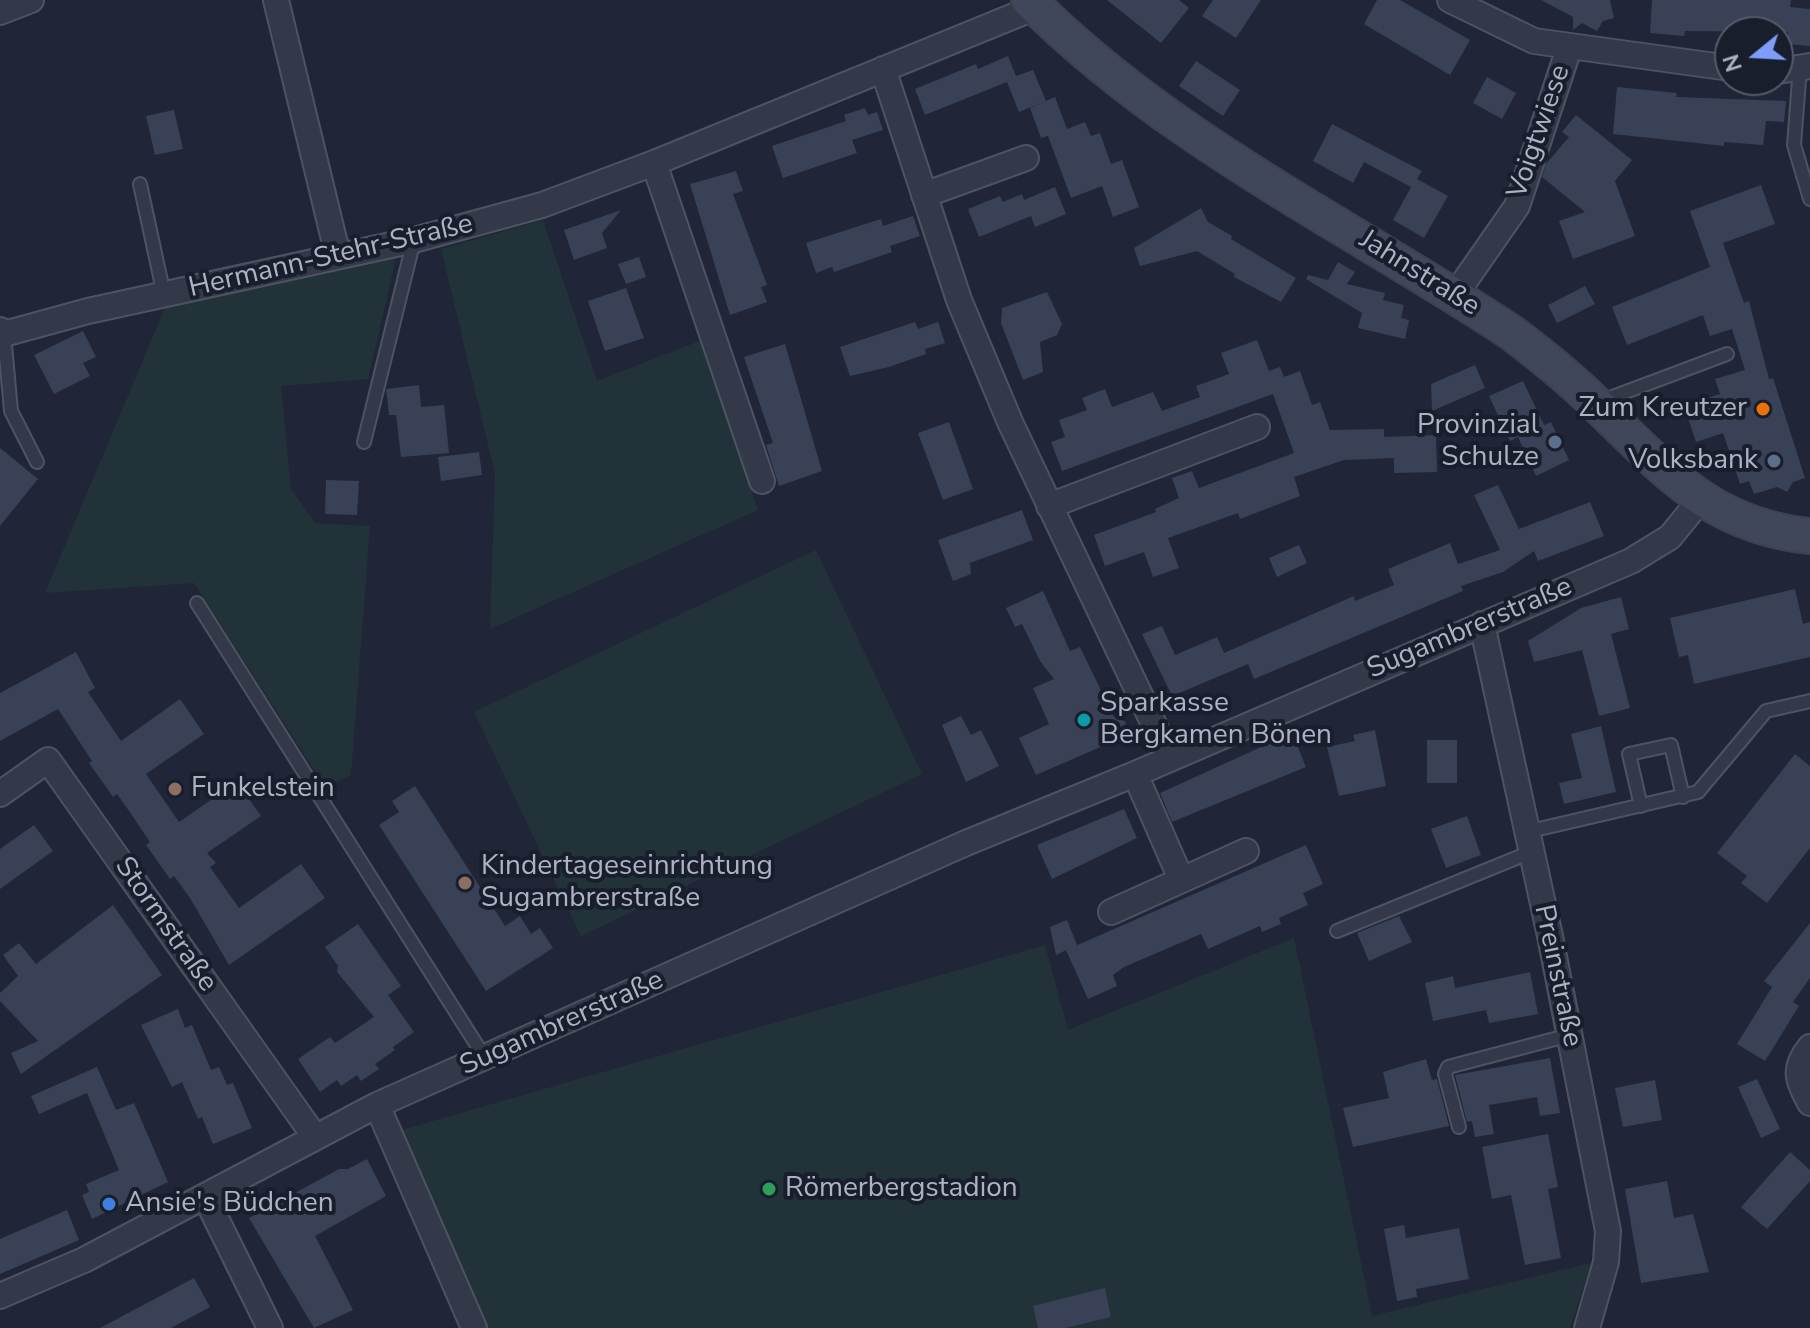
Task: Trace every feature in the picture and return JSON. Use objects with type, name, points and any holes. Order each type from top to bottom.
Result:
[{"type":"main road","name":"Jahnstraße","points":[[1033,4],[1093,62],[1185,130],[1512,333],[1596,404],[1673,479],[1701,499],[1757,527],[1810,536]]},
{"type":"street","points":[[0,12],[31,0]]},
{"type":"street","points":[[276,0],[338,256]]},
{"type":"street","name":"Voigtwiese","points":[[1450,0],[1534,41],[1714,66]]},
{"type":"street","name":"Hermann-Stehr-Straße","points":[[2,332],[414,240],[542,205],[654,163],[1033,4]]},
{"type":"street","name":"Voigtwiese","points":[[1455,295],[1517,206],[1569,48]]},
{"type":"street","points":[[883,69],[959,300],[1049,506],[1170,758]]},
{"type":"street","points":[[924,195],[1026,158]]},
{"type":"street","points":[[654,163],[762,481]]},
{"type":"street","points":[[1049,506],[1257,427]]},
{"type":"street","name":"Sugambrerstraße","points":[[0,1296],[84,1260],[377,1105],[966,843],[1135,774],[1651,551],[1683,524],[1701,499]]},
{"type":"street","name":"Preinstraße","points":[[1482,624],[1570,1035],[1608,1231],[1606,1262],[1587,1328]]},
{"type":"street","name":"Stormstraße","points":[[0,794],[48,760],[315,1137]]},
{"type":"street","points":[[1135,774],[1181,879]]},
{"type":"street","points":[[1111,912],[1246,851]]},
{"type":"street","points":[[1810,1047],[1797,1066],[1796,1073],[1810,1103]]},
{"type":"street","points":[[377,1105],[474,1328]]},
{"type":"street","points":[[205,1196],[270,1328]]},
{"type":"lane","points":[[1796,68],[1794,145],[1810,199]]},
{"type":"lane","points":[[140,184],[164,295]]},
{"type":"lane","points":[[364,442],[414,240]]},
{"type":"lane","points":[[2,332],[11,411],[37,462]]},
{"type":"lane","points":[[1596,404],[1727,354]]},
{"type":"lane","points":[[197,603],[485,1058]]},
{"type":"lane","points":[[1337,931],[1528,842],[1641,806],[1683,797],[1707,785],[1766,711],[1810,701]]},
{"type":"lane","points":[[1641,806],[1629,754],[1671,745],[1683,797]]},
{"type":"lane","points":[[1459,1127],[1445,1074],[1448,1067],[1570,1035]]},
{"type":"shaded area","points":[[543,220],[597,381],[702,340],[758,510],[490,629],[495,474],[441,249]]},
{"type":"shaded area","points":[[396,258],[368,379],[281,386],[291,489],[315,523],[370,526],[351,775],[325,787],[194,583],[45,593],[165,308]]},
{"type":"shaded area","points":[[816,550],[922,774],[581,936],[474,712]]},
{"type":"shaded area","name":"Römerbergstadion","points":[[1294,938],[1372,1316],[1591,1263],[1570,1328],[487,1328],[398,1131],[1045,945],[1068,1030]]},
{"type":"building","points":[[1107,0],[1179,0],[1189,8],[1161,43]]},
{"type":"building","points":[[1213,0],[1261,0],[1236,38],[1202,16]]},
{"type":"building","points":[[1377,0],[1400,0],[1470,40],[1450,75],[1364,24]]},
{"type":"building","points":[[1541,0],[1610,0],[1614,18],[1603,21],[1597,31],[1582,23],[1573,30],[1573,17]]},
{"type":"building","points":[[1652,0],[1791,0],[1790,7],[1810,9],[1810,46],[1794,45],[1794,16],[1714,16],[1714,31],[1685,31],[1684,36],[1650,33]]},
{"type":"building","points":[[1008,56],[1016,76],[1033,70],[1046,101],[1019,112],[1007,82],[925,115],[915,89],[976,64],[978,69]]},
{"type":"building","points":[[1196,61],[1240,90],[1223,116],[1179,86]]},
{"type":"building","points":[[1487,77],[1516,93],[1502,119],[1473,103]]},
{"type":"building","points":[[1617,87],[1677,93],[1676,97],[1786,101],[1784,122],[1766,121],[1763,145],[1724,142],[1724,146],[1613,134]]},
{"type":"building","points":[[1055,97],[1067,129],[1085,122],[1091,136],[1100,133],[1111,164],[1122,160],[1139,207],[1113,217],[1102,186],[1071,198],[1048,136],[1041,138],[1030,108]]},
{"type":"building","points":[[865,108],[868,115],[877,112],[883,130],[852,140],[857,153],[783,178],[772,146],[846,121],[844,115]]},
{"type":"building","points":[[174,110],[183,149],[155,155],[146,116]]},
{"type":"building","points":[[1576,115],[1632,160],[1615,181],[1635,236],[1573,259],[1559,221],[1585,212],[1542,177],[1546,164],[1569,137],[1562,132]]},
{"type":"building","points":[[1332,124],[1422,171],[1417,179],[1448,196],[1424,238],[1393,220],[1411,187],[1364,162],[1353,183],[1313,161]]},
{"type":"building","points":[[736,171],[743,191],[733,194],[767,285],[761,287],[767,302],[730,315],[690,184]]},
{"type":"building","points":[[1761,185],[1775,224],[1723,243],[1744,303],[1749,301],[1769,379],[1773,378],[1805,478],[1793,482],[1787,492],[1777,487],[1754,494],[1749,481],[1740,484],[1723,433],[1696,442],[1684,406],[1720,394],[1715,379],[1745,370],[1732,329],[1710,336],[1703,315],[1627,345],[1612,307],[1710,267],[1690,211]]},
{"type":"building","points":[[1055,187],[1066,214],[1035,227],[1031,216],[979,237],[968,209],[1000,196],[1003,202],[1022,194],[1024,200]]},
{"type":"building","points":[[1201,208],[1208,222],[1232,236],[1231,239],[1296,278],[1281,302],[1234,277],[1235,274],[1197,251],[1140,266],[1134,248]]},
{"type":"building","points":[[621,210],[602,233],[607,248],[574,260],[564,230]]},
{"type":"building","points":[[913,216],[920,236],[890,246],[892,252],[834,272],[832,267],[816,273],[806,243],[881,219],[883,226]]},
{"type":"building","points":[[639,257],[646,277],[626,284],[618,264]]},
{"type":"building","points":[[1338,262],[1355,272],[1347,284],[1385,293],[1383,300],[1404,305],[1401,318],[1409,320],[1405,339],[1358,328],[1362,313],[1306,279],[1308,275],[1328,280]]},
{"type":"building","points":[[1585,286],[1595,304],[1557,323],[1548,305]]},
{"type":"building","points":[[626,288],[644,338],[605,351],[588,301]]},
{"type":"building","points":[[1047,292],[1062,324],[1057,335],[1040,342],[1043,372],[1023,380],[1001,323],[1002,308]]},
{"type":"building","points":[[915,322],[918,329],[938,322],[945,343],[925,349],[926,354],[889,367],[850,376],[840,347]]},
{"type":"building","points":[[83,331],[96,357],[83,363],[90,376],[54,394],[34,355]]},
{"type":"building","points":[[1257,340],[1269,371],[1280,367],[1284,377],[1300,371],[1312,405],[1320,402],[1330,430],[1384,429],[1384,437],[1436,435],[1437,472],[1394,473],[1394,458],[1344,460],[1294,477],[1300,496],[1240,519],[1238,513],[1168,538],[1179,568],[1153,577],[1144,552],[1105,566],[1094,535],[1156,512],[1155,509],[1179,498],[1172,478],[1192,471],[1199,488],[1294,453],[1273,394],[1062,471],[1051,442],[1065,437],[1059,420],[1087,410],[1082,398],[1105,389],[1112,407],[1153,392],[1162,411],[1200,397],[1196,386],[1229,374],[1221,353]]},
{"type":"building","points":[[785,344],[822,471],[779,486],[766,445],[773,443],[744,357]]},
{"type":"building","points":[[1475,365],[1485,388],[1432,411],[1431,384]]},
{"type":"building","points":[[1523,381],[1544,425],[1551,422],[1569,460],[1536,476],[1518,437],[1510,441],[1489,396]]},
{"type":"building","points":[[419,385],[421,407],[444,405],[449,453],[401,457],[396,415],[389,415],[386,389]]},
{"type":"building","points":[[949,422],[973,489],[943,500],[918,433]]},
{"type":"building","points":[[0,448],[38,479],[0,526]]},
{"type":"building","points":[[479,452],[482,475],[441,481],[438,457]]},
{"type":"building","points":[[326,480],[359,481],[357,515],[325,514]]},
{"type":"building","points":[[1498,485],[1519,529],[1590,502],[1604,536],[1538,561],[1534,551],[1503,572],[1461,586],[1463,591],[1254,679],[1248,664],[1172,696],[1142,634],[1162,626],[1175,655],[1217,637],[1224,653],[1354,596],[1355,601],[1394,585],[1388,569],[1450,543],[1458,564],[1500,550],[1474,495]]},
{"type":"building","points":[[1022,510],[1033,540],[970,563],[971,574],[953,581],[938,540]]},
{"type":"building","points":[[1299,545],[1307,563],[1277,577],[1269,558]]},
{"type":"building","points":[[1795,589],[1803,624],[1810,622],[1810,657],[1694,684],[1688,655],[1679,657],[1670,618]]},
{"type":"building","name":"Sparkasse Bergkamen Bönen","points":[[1043,591],[1070,651],[1080,647],[1114,717],[1126,722],[1122,736],[1112,742],[1036,775],[1019,738],[1049,724],[1033,688],[1054,679],[1040,661],[1022,624],[1015,627],[1006,608]]},
{"type":"building","points":[[1621,597],[1629,629],[1611,634],[1630,708],[1599,716],[1582,650],[1534,662],[1528,641],[1581,608]]},
{"type":"building","points":[[76,652],[95,688],[88,692],[121,741],[180,699],[204,734],[146,774],[179,822],[237,782],[261,816],[207,853],[216,863],[210,867],[239,908],[301,864],[325,898],[229,965],[190,898],[174,876],[170,879],[146,845],[150,842],[117,794],[113,797],[89,763],[92,761],[58,709],[0,741],[0,693]]},
{"type":"building","points":[[961,716],[971,735],[981,730],[999,766],[966,782],[942,725]]},
{"type":"building","points":[[1601,726],[1616,792],[1564,804],[1559,783],[1582,778],[1571,734]]},
{"type":"building","points":[[1375,730],[1386,786],[1339,796],[1327,747],[1355,741],[1353,735]]},
{"type":"building","points":[[1292,733],[1306,767],[1172,822],[1160,793]]},
{"type":"building","points":[[1427,740],[1457,740],[1457,783],[1427,783]]},
{"type":"building","points":[[1795,754],[1810,766],[1810,848],[1767,903],[1741,883],[1747,876],[1717,853]]},
{"type":"building","points":[[415,786],[505,926],[520,916],[531,934],[540,928],[553,948],[486,991],[379,825],[399,812],[392,801]]},
{"type":"building","points":[[1124,809],[1137,838],[1052,879],[1037,845]]},
{"type":"building","points":[[1467,816],[1481,855],[1446,868],[1431,829]]},
{"type":"building","points":[[34,825],[53,851],[0,889],[0,849]]},
{"type":"building","points":[[1306,845],[1323,884],[1303,893],[1308,905],[1279,918],[1281,924],[1262,932],[1260,926],[1208,949],[1201,934],[1124,967],[1113,975],[1117,986],[1088,999],[1066,950]]},
{"type":"building","points":[[113,905],[162,975],[21,1074],[11,1053],[38,1041],[0,1001],[0,993],[18,976],[3,955],[19,943],[36,964]]},
{"type":"building","points":[[1399,916],[1412,942],[1369,961],[1357,933]]},
{"type":"building","points":[[1067,920],[1077,945],[1056,955],[1050,927]]},
{"type":"building","points":[[1810,923],[1810,978],[1793,1002],[1799,1006],[1765,1061],[1737,1044],[1772,987],[1764,981]]},
{"type":"building","points":[[358,924],[401,986],[388,995],[414,1032],[375,1064],[379,1069],[361,1081],[357,1075],[341,1086],[337,1080],[320,1092],[298,1059],[330,1037],[335,1043],[374,1017],[337,972],[338,966],[325,947]]},
{"type":"building","points":[[1530,972],[1538,1014],[1489,1023],[1486,1010],[1433,1021],[1425,983],[1453,976],[1455,988]]},
{"type":"building","points":[[178,1009],[185,1028],[192,1025],[211,1070],[219,1067],[227,1085],[233,1083],[252,1128],[213,1144],[182,1082],[172,1087],[141,1025]]},
{"type":"building","points":[[1550,1058],[1560,1113],[1540,1116],[1537,1097],[1489,1105],[1494,1134],[1475,1137],[1472,1121],[1467,1122],[1455,1075]]},
{"type":"building","points":[[1426,1059],[1432,1080],[1437,1079],[1449,1126],[1353,1147],[1343,1108],[1389,1098],[1383,1072]]},
{"type":"building","points":[[97,1067],[116,1110],[134,1103],[168,1182],[92,1219],[82,1195],[89,1192],[86,1184],[119,1170],[87,1093],[39,1114],[31,1096]]},
{"type":"building","points":[[1757,1079],[1780,1129],[1761,1138],[1738,1087]]},
{"type":"building","points":[[1655,1080],[1662,1120],[1623,1127],[1615,1088]]},
{"type":"building","points":[[1548,1134],[1558,1187],[1548,1189],[1561,1258],[1525,1265],[1511,1195],[1492,1199],[1482,1147]]},
{"type":"building","points":[[1790,1152],[1810,1170],[1810,1181],[1767,1229],[1741,1207]]},
{"type":"building","points":[[367,1159],[386,1196],[315,1236],[353,1310],[314,1328],[249,1218],[339,1169],[348,1169]]},
{"type":"building","points":[[1667,1181],[1674,1218],[1693,1214],[1709,1272],[1641,1283],[1625,1189]]},
{"type":"building","points":[[67,1210],[79,1240],[0,1274],[0,1239]]},
{"type":"building","points":[[1404,1225],[1406,1238],[1459,1228],[1469,1279],[1416,1289],[1417,1297],[1397,1301],[1384,1229]]},
{"type":"building","points":[[194,1278],[210,1307],[171,1328],[100,1328]]},
{"type":"building","points":[[1105,1288],[1111,1317],[1066,1328],[1038,1328],[1033,1306]]},
{"type":"place","name":"Zum Kreutzer","points":[[1763,409]]},
{"type":"place","name":"Provinzial Schulze","points":[[1555,442]]},
{"type":"place","name":"Volksbank","points":[[1774,461]]},
{"type":"place","name":"Sparkasse Bergkamen Bönen","points":[[1084,720]]},
{"type":"place","name":"Funkelstein","points":[[175,789]]},
{"type":"place","name":"Kindertageseinrichtung Sugambrerstraße","points":[[465,883]]},
{"type":"place","name":"Römerbergstadion","points":[[769,1189]]},
{"type":"place","name":"Ansie's Büdchen","points":[[109,1204]]}]
